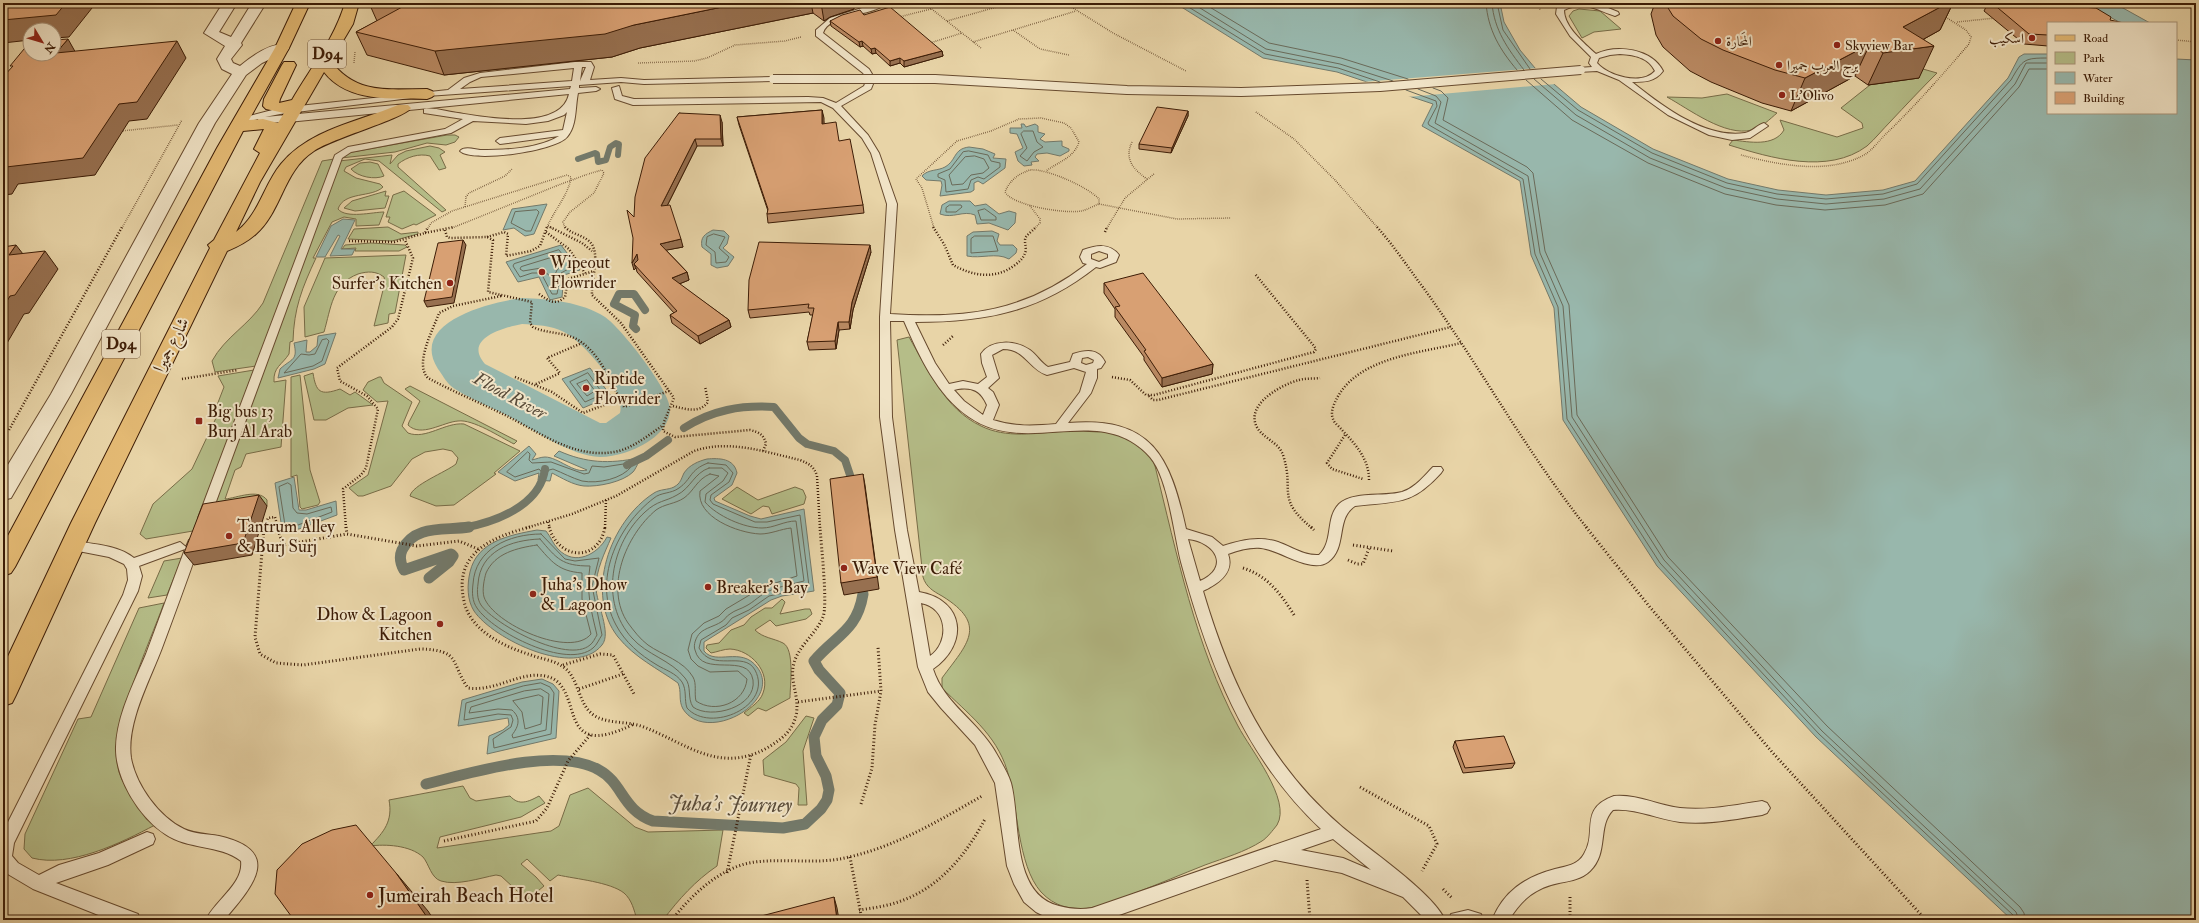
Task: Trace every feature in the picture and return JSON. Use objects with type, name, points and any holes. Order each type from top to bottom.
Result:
[{"type":"main road","name":"شارع جميرا","points":[[3,695],[73,546],[252,182],[322,60],[346,24],[352,3]]},
{"type":"main road","points":[[293,111],[271,106],[272,99],[309,21],[309,17],[301,8]]},
{"type":"main road","name":"D94","points":[[3,567],[282,48],[301,8]]},
{"type":"main road","points":[[322,60],[342,81],[358,89],[381,93],[427,94]]},
{"type":"main road","points":[[243,121],[272,126],[272,132],[214,239],[215,244],[221,247],[235,243],[252,230],[288,167],[309,147],[334,135],[406,108]]},
{"type":"street","points":[[230,3],[211,33],[235,45]]},
{"type":"street","points":[[241,72],[232,69],[224,62],[226,54],[235,45],[259,3]]},
{"type":"street","points":[[3,492],[61,394],[207,123],[241,72],[261,58],[282,48]]},
{"type":"lane","points":[[836,106],[868,87],[871,79],[866,71],[819,34],[820,30],[827,22],[868,10],[883,3]]},
{"type":"lane","points":[[1595,57],[1570,32],[1561,16],[1560,9],[1569,4],[1583,3],[1606,8],[1615,14]]},
{"type":"lane","points":[[1621,79],[1636,80],[1650,78],[1658,74],[1658,67],[1646,58],[1625,52],[1604,53],[1595,57],[1593,63],[1598,69],[1621,79],[1663,108],[1716,135],[1739,138],[1749,137],[1756,134],[1764,126]]},
{"type":"lane","points":[[451,92],[467,80],[480,75],[578,64],[590,65],[586,82]]},
{"type":"lane","points":[[464,151],[498,152],[545,145],[560,140],[567,132],[578,64]]},
{"type":"lane","points":[[293,111],[406,108],[574,87],[586,82],[621,80],[644,82],[773,79],[935,79],[1127,90],[1241,92],[1380,87],[1598,69]]},
{"type":"lane","points":[[243,121],[293,111],[427,94],[574,87],[616,88],[644,82]]},
{"type":"lane","points":[[616,88],[618,97],[633,102],[823,100],[836,106],[871,145],[883,172],[892,204],[885,317],[886,417],[912,596],[925,667],[928,680],[935,692],[977,736],[988,752],[1003,783],[1019,876],[1026,891],[1049,912],[1081,918],[1112,910],[1335,831]]},
{"type":"lane","points":[[502,131],[525,122],[544,120],[562,112],[572,102]]},
{"type":"lane","points":[[406,108],[473,117],[502,131],[567,132]]},
{"type":"lane","points":[[214,920],[244,881],[250,870],[250,861],[247,854],[238,849],[181,835],[166,825],[148,805],[131,780],[124,757],[123,744],[133,706],[338,157],[348,150],[448,131],[473,117]]},
{"type":"lane","points":[[498,152],[502,131]]},
{"type":"lane","points":[[1099,248],[1111,252],[1114,256],[1112,260],[1100,265],[1093,264],[1087,261],[1084,257],[1086,252],[1099,248]]},
{"type":"lane","points":[[885,317],[908,319],[974,317],[1017,308],[1048,295],[1078,276],[1093,264]]},
{"type":"lane","points":[[908,319],[917,338],[947,388],[963,406],[986,422],[996,426],[1021,430],[1079,425],[1117,429],[1131,435],[1156,455],[1163,470],[1195,589],[1215,653],[1238,706],[1292,785],[1310,808],[1335,831],[1418,898],[1437,920]]},
{"type":"lane","points":[[980,388],[993,378],[985,358],[986,354],[994,348],[1013,346],[1019,348],[1033,358],[1040,367],[1047,371],[1075,364]]},
{"type":"lane","points":[[1061,426],[1070,410],[1090,389],[1095,367],[1100,362],[1098,358],[1089,353],[1077,356],[1075,364]]},
{"type":"lane","points":[[1075,364],[1079,368],[1095,367]]},
{"type":"lane","points":[[947,388],[960,384],[980,388],[987,392],[993,405],[986,422]]},
{"type":"lane","points":[[1221,551],[1244,544],[1261,543],[1277,546],[1297,556],[1317,560],[1323,558],[1333,546],[1337,518],[1340,510],[1345,505],[1352,502],[1405,496],[1421,487],[1437,470]]},
{"type":"lane","points":[[1180,533],[1193,533],[1204,537],[1214,543],[1221,551],[1223,564],[1222,570],[1214,582],[1195,589]]},
{"type":"lane","points":[[73,546],[109,552],[122,556],[132,564],[135,575],[131,589],[6,842],[4,859],[12,868],[39,884],[132,920]]},
{"type":"lane","points":[[132,564],[180,547]]},
{"type":"lane","points":[[912,596],[930,600],[944,610],[952,624],[951,640],[941,655],[925,667]]},
{"type":"lane","points":[[1500,920],[1521,889],[1539,881],[1583,868],[1591,860],[1596,848],[1602,811],[1609,804],[1621,803],[1668,813],[1700,816],[1762,808]]},
{"type":"lane","points":[[39,884],[59,872],[102,860],[147,839]]},
{"type":"lane","points":[[1275,853],[1344,866],[1378,879],[1418,898]]},
{"type":"path","points":[[924,3],[981,48]]},
{"type":"path","points":[[1065,3],[1113,33],[1192,74]]},
{"type":"path","points":[[2076,3],[2078,4],[2068,6],[2078,11]]},
{"type":"path","points":[[2064,9],[2109,3]]},
{"type":"path","points":[[2188,3],[2196,7]]},
{"type":"path","points":[[947,21],[1004,5]]},
{"type":"path","points":[[894,19],[931,9]]},
{"type":"path","points":[[973,42],[1077,11]]},
{"type":"path","points":[[1907,114],[1969,44],[1971,37],[1966,30],[1957,22],[1941,15]]},
{"type":"path","points":[[1957,22],[1995,18]]},
{"type":"path","points":[[1013,30],[1040,49],[1069,55]]},
{"type":"path","points":[[925,44],[962,33]]},
{"type":"path","points":[[633,63],[694,61],[707,58],[735,45],[785,41],[819,34]]},
{"type":"path","points":[[2177,40],[2196,42]]},
{"type":"path","points":[[1254,110],[1294,139],[1335,180],[1388,239],[1451,327],[1567,503],[1649,606],[1772,752],[1926,920]]},
{"type":"path","points":[[1030,206],[1040,219],[1040,223],[1024,239],[1023,243],[1026,248],[1024,257],[1012,268],[999,274],[978,274],[953,265],[944,244],[932,225],[922,188],[916,179],[940,159],[949,146],[956,141],[991,131],[1019,119],[1030,118],[1041,118],[1064,123],[1071,128],[1079,142],[1078,148],[1073,154],[1046,171]]},
{"type":"path","points":[[114,132],[207,123]]},
{"type":"path","points":[[1132,142],[1128,149],[1127,157],[1130,165],[1147,179]]},
{"type":"path","points":[[1099,204],[1099,199],[1094,193],[1046,171],[1036,169],[1020,173],[1006,187],[1005,192],[1008,197],[1030,206],[1054,210],[1081,211],[1099,204],[1177,219],[1231,218]]},
{"type":"path","points":[[349,241],[375,240],[389,243],[425,233],[445,230],[556,186],[602,170],[604,173],[592,196],[577,205],[566,215],[562,222],[565,228],[592,244],[594,271],[592,296],[621,323],[674,398],[673,406],[662,425],[625,448],[612,452],[586,453],[554,442],[513,419],[428,378],[424,374],[421,362],[439,313],[452,307],[485,301],[501,296]]},
{"type":"path","points":[[1099,248],[1116,208],[1129,193],[1155,173]]},
{"type":"path","points":[[425,233],[431,223],[452,211],[557,177],[569,176],[571,179],[570,185],[555,209],[546,232],[537,248],[508,256],[505,255],[508,234],[504,232],[486,237],[450,238],[447,237],[445,230]]},
{"type":"path","points":[[548,226],[582,243],[593,251]]},
{"type":"path","points":[[546,232],[569,249],[585,273]]},
{"type":"path","points":[[486,237],[493,240],[494,244],[487,290],[501,296],[532,302],[530,323],[534,328],[563,334],[582,343],[597,360],[624,407],[670,391]]},
{"type":"path","points":[[348,534],[343,489],[361,475],[366,468],[378,415],[376,405],[355,389],[340,381],[338,378],[337,368],[355,356],[392,326],[400,314],[413,258],[404,240]]},
{"type":"path","points":[[539,294],[550,302],[559,302],[566,294],[566,280],[594,271]]},
{"type":"path","points":[[1149,396],[1314,352],[1316,349],[1314,346],[1255,274]]},
{"type":"path","points":[[1095,367],[1112,377],[1130,380],[1153,400],[1158,400],[1451,327]]},
{"type":"path","points":[[536,384],[560,374],[547,358],[582,343]]},
{"type":"path","points":[[1345,434],[1329,459],[1328,466],[1369,481],[1370,470],[1367,460],[1333,419],[1331,412],[1335,398],[1362,370],[1374,364],[1461,343]]},
{"type":"path","points":[[152,385],[243,369]]},
{"type":"path","points":[[515,377],[536,384],[552,392],[583,413],[620,399]]},
{"type":"path","points":[[1320,378],[1295,381],[1270,394],[1261,402],[1256,411],[1254,421],[1258,429],[1276,445],[1283,454],[1288,504],[1306,524],[1360,565],[1365,562],[1369,548]]},
{"type":"path","points":[[673,406],[692,410],[702,409],[708,402],[705,386]]},
{"type":"path","points":[[662,425],[664,433],[675,437],[750,430],[758,432],[764,437],[766,444],[762,451]]},
{"type":"path","points":[[731,445],[805,462],[815,469],[817,476],[826,611],[821,622],[802,646],[794,662],[793,674],[798,702],[795,720],[777,742],[752,754],[723,758],[710,756],[634,724],[595,716],[586,708],[573,676],[562,665],[516,650],[498,641],[476,624],[467,613],[463,601],[466,568],[478,549],[492,539],[504,534],[548,522],[606,500],[630,489],[694,451],[706,448],[731,445]]},
{"type":"path","points":[[548,522],[554,539],[560,547],[570,551],[584,552],[597,545],[602,539],[605,526],[606,500]]},
{"type":"path","points":[[478,549],[459,541],[423,546],[348,534],[284,545],[280,542],[275,517],[271,516],[266,520],[255,622],[255,637],[260,654],[276,663],[303,666],[420,649],[434,649],[446,653],[454,659],[468,688],[476,690],[522,677],[534,675],[547,676],[558,680],[565,688],[577,726],[591,734],[603,736],[612,734],[634,724]]},
{"type":"path","points":[[1333,546],[1393,551]]},
{"type":"path","points":[[1223,564],[1248,569],[1264,577],[1280,592],[1294,615]]},
{"type":"path","points":[[861,804],[872,768],[875,725],[881,692],[878,647]]},
{"type":"path","points":[[562,665],[600,654],[609,653],[616,658],[634,694]]},
{"type":"path","points":[[579,689],[623,674]]},
{"type":"path","points":[[798,702],[881,692]]},
{"type":"path","points":[[444,841],[536,820],[543,814],[568,761],[591,734]]},
{"type":"path","points":[[727,873],[752,754]]},
{"type":"path","points":[[672,920],[678,911],[709,882],[741,865],[753,862],[813,862],[850,857],[932,824],[1003,783]]},
{"type":"path","points":[[1360,787],[1429,826],[1437,844],[1422,871]]},
{"type":"path","points":[[859,910],[907,899],[925,890],[942,876],[959,860],[976,837],[987,815],[992,790]]},
{"type":"path","points":[[850,857],[862,920]]},
{"type":"path","points":[[1306,858],[1310,920]]},
{"type":"path","points":[[1415,866],[1428,876]]},
{"type":"path","points":[[1439,885],[1467,919]]},
{"type":"green space","points":[[1579,9],[1600,11],[1621,29],[1594,32],[1582,38],[1569,16],[1573,11]]},
{"type":"green space","points":[[1916,67],[1937,73],[1867,146],[1852,155],[1835,160],[1817,162],[1799,161],[1763,155],[1729,145],[1733,140],[1761,142],[1774,139],[1784,130],[1780,120],[1837,137],[1863,128],[1862,123],[1841,108],[1890,69]]},
{"type":"green space","points":[[1727,94],[1777,113],[1755,129],[1741,131],[1719,126],[1708,121],[1667,97],[1702,98]]},
{"type":"green space","points":[[447,135],[455,135],[459,137],[455,142],[446,145],[427,143],[395,152],[341,158],[342,155],[352,152]]},
{"type":"green space","points":[[430,146],[439,148],[445,152],[440,155],[446,168],[439,170],[430,156],[426,155],[413,156],[405,159],[398,164],[398,167],[446,210],[442,212],[379,161],[365,159],[346,167],[344,171],[356,178],[380,184],[383,187],[372,193],[352,197],[341,203],[338,209],[347,214],[384,212],[379,225],[356,226],[356,219],[344,217],[332,222],[313,258],[316,258],[297,308],[293,341],[290,342],[289,354],[276,369],[274,377],[274,382],[286,380],[281,447],[246,454],[241,467],[235,470],[225,499],[253,494],[263,496],[267,500],[267,506],[208,516],[339,161],[392,155],[390,164],[398,155],[406,151]]},
{"type":"green space","points":[[334,159],[256,366],[215,372],[212,361],[217,353],[223,345],[251,318],[263,303],[322,161]]},
{"type":"green space","points":[[370,162],[378,164],[384,176],[376,178],[362,176],[351,169],[360,163]]},
{"type":"green space","points":[[386,191],[385,196],[389,196],[385,208],[355,211],[344,208],[352,201]]},
{"type":"green space","points":[[404,191],[436,215],[416,225],[414,224],[402,229],[388,222],[390,217],[386,217],[393,195]]},
{"type":"green space","points":[[388,227],[401,234],[418,232],[418,234],[392,241],[348,239],[354,229]]},
{"type":"green space","points":[[371,243],[405,245],[407,247],[399,251],[355,251],[356,248],[342,249],[345,245]]},
{"type":"green space","points":[[406,255],[395,313],[389,314],[388,323],[374,326],[385,282],[384,277],[372,272],[365,272],[349,278],[338,290],[331,306],[324,332],[305,337],[304,307],[325,258]]},
{"type":"green space","points":[[909,337],[947,399],[968,419],[981,426],[1001,432],[1021,434],[1086,430],[1107,431],[1127,437],[1149,453],[1155,466],[1189,599],[1210,664],[1238,726],[1268,775],[1279,802],[1280,815],[1277,825],[1264,840],[1242,852],[1099,906],[1075,908],[1063,906],[1052,901],[1041,892],[1033,880],[1027,866],[1019,834],[1011,784],[1002,757],[996,746],[980,725],[942,688],[942,678],[965,645],[969,635],[969,626],[965,616],[957,606],[930,588],[923,577],[897,340]]},
{"type":"green space","points":[[254,370],[193,531],[146,539],[140,534],[153,504],[192,469],[216,418],[212,418],[224,387],[218,376]]},
{"type":"green space","points":[[313,373],[320,391],[328,392],[340,389],[350,395],[355,392],[373,405],[348,408],[326,420],[314,420],[304,376]]},
{"type":"green space","points":[[300,375],[310,470],[320,502],[318,505],[302,509],[300,507],[297,475],[291,477],[291,377]]},
{"type":"green space","points":[[381,377],[384,383],[412,402],[402,426],[408,433],[415,435],[429,433],[457,424],[464,424],[520,451],[494,473],[496,474],[454,505],[436,506],[410,496],[417,487],[456,464],[458,458],[452,451],[443,449],[425,452],[412,459],[391,486],[363,496],[358,496],[349,488],[368,475],[388,401],[377,402],[363,390],[368,382]]},
{"type":"green space","points":[[410,386],[517,441],[514,444],[479,426],[464,421],[452,422],[426,430],[413,429],[408,425],[420,401],[405,389]]},
{"type":"green space","points":[[737,487],[758,500],[795,487],[803,490],[806,497],[804,504],[772,514],[769,507],[763,506],[751,514],[722,499]]},
{"type":"green space","points":[[182,558],[167,595],[148,598],[164,561]]},
{"type":"green space","points":[[782,599],[785,602],[780,614],[810,609],[812,614],[806,619],[776,626],[770,620],[755,630],[758,633],[783,643],[787,647],[789,652],[791,677],[790,698],[766,711],[758,708],[748,716],[744,713],[758,702],[763,693],[765,685],[762,670],[752,658],[738,650],[728,649],[711,653],[706,648],[707,645],[719,643],[731,630],[744,625],[751,617],[765,608],[772,608]]},
{"type":"green space","points":[[164,603],[140,664],[124,712],[119,734],[117,755],[119,772],[125,786],[155,825],[111,846],[79,857],[62,860],[32,858],[24,849],[25,834],[78,719],[91,717],[139,608]]},
{"type":"green space","points":[[806,716],[814,718],[803,751],[807,805],[798,805],[799,788],[796,784],[764,775],[763,760],[786,742]]},
{"type":"green space","points":[[463,786],[470,798],[476,801],[510,796],[517,801],[524,802],[539,796],[545,803],[521,817],[440,837],[437,848],[551,831],[559,826],[570,795],[588,788],[635,827],[648,832],[723,830],[717,866],[688,891],[663,920],[637,920],[629,899],[618,889],[592,881],[558,875],[550,881],[527,859],[521,864],[544,886],[527,900],[501,876],[496,875],[454,883],[441,881],[432,874],[423,857],[418,853],[397,846],[370,846],[386,826],[390,814],[389,800]]},
{"type":"water","points":[[1175,3],[1500,3],[1504,22],[1520,50],[1535,68],[1581,107],[1653,149],[1728,179],[1778,190],[1826,195],[1883,190],[1915,181],[2008,78],[2019,57],[2024,54],[2047,54],[2047,114],[2177,114],[2177,59],[2196,60],[2196,920],[2012,920],[1816,737],[1657,566],[1563,420],[1554,308],[1531,255],[1520,181],[1422,126],[1433,104],[1337,72],[1263,58]]},
{"type":"water","points":[[2084,3],[2114,3],[2148,22],[2119,22]]},
{"type":"water","points":[[1021,124],[1024,124],[1026,127],[1035,124],[1038,126],[1038,132],[1045,134],[1040,139],[1045,142],[1062,141],[1062,146],[1069,149],[1069,151],[1060,156],[1047,153],[1037,154],[1035,157],[1039,161],[1031,162],[1032,165],[1024,166],[1018,161],[1015,152],[1023,148],[1017,134],[1010,133],[1010,128],[1022,128]]},
{"type":"water","points":[[969,147],[983,149],[995,154],[993,158],[1006,159],[1005,168],[983,184],[978,181],[974,183],[974,190],[971,192],[940,196],[942,185],[941,181],[926,180],[922,176],[927,172],[945,167],[952,161],[960,150]]},
{"type":"water","points":[[949,201],[970,201],[975,206],[986,204],[999,214],[1009,211],[1016,213],[1015,223],[1008,230],[989,223],[977,224],[975,215],[971,214],[966,213],[949,216],[940,214],[942,205]]},
{"type":"water","points":[[547,204],[534,234],[525,236],[514,228],[503,230],[512,209]]},
{"type":"water","points":[[343,219],[355,220],[341,249],[355,249],[352,255],[330,256],[340,236],[338,235],[325,257],[316,257],[331,226]]},
{"type":"water","points":[[713,230],[724,231],[729,236],[727,244],[723,248],[734,257],[728,266],[717,268],[711,265],[711,254],[702,247],[702,238]]},
{"type":"water","points":[[992,231],[999,234],[997,241],[1000,245],[1013,245],[1017,249],[1016,253],[1009,259],[999,256],[967,256],[967,236],[973,232]]},
{"type":"water","name":"Wipeout Flowrider","points":[[561,245],[580,270],[564,275],[562,297],[550,300],[539,277],[518,282],[506,262]]},
{"type":"water","points":[[336,333],[325,364],[314,369],[278,378],[280,369],[293,359],[295,353],[294,343],[307,340],[306,352],[310,352],[317,346],[318,336]]},
{"type":"water","name":"Riptide Flowrider","points":[[590,368],[611,396],[583,408],[562,379]]},
{"type":"water","points":[[529,446],[536,454],[532,460],[543,457],[550,458],[571,468],[582,471],[587,470],[554,456],[559,451],[588,460],[607,462],[638,458],[639,462],[629,476],[617,481],[596,486],[576,484],[552,473],[550,481],[538,480],[539,473],[515,481],[498,472]]},
{"type":"water","name":"Breaker's Bay","points":[[707,459],[725,460],[733,464],[737,473],[732,485],[714,498],[715,501],[750,516],[761,519],[804,509],[814,591],[782,596],[771,600],[704,642],[704,651],[709,655],[715,657],[744,658],[751,661],[757,667],[763,680],[760,693],[752,705],[739,715],[724,721],[708,723],[694,719],[683,709],[678,683],[639,657],[618,637],[608,620],[603,600],[603,580],[607,559],[614,540],[625,521],[638,505],[656,492],[672,488],[679,482],[684,473],[691,466]]},
{"type":"water","points":[[294,477],[299,510],[306,510],[336,501],[337,515],[299,529],[282,529],[275,483]]},
{"type":"water","name":"Juha’s Dhow & Lagoon","points":[[537,530],[546,531],[558,549],[565,554],[579,558],[598,549],[607,537],[611,538],[601,561],[596,581],[605,640],[602,645],[590,654],[573,658],[555,657],[535,651],[498,633],[484,622],[472,607],[468,592],[469,577],[474,562],[480,553],[487,546],[496,541],[516,534]]},
{"type":"water","points":[[542,679],[553,684],[559,691],[556,738],[487,754],[489,736],[503,730],[509,725],[508,718],[458,726],[462,700],[522,682]]},
{"type":"pier","points":[[1538,68],[1556,84],[1407,97],[1362,82]]},
{"type":"building","points":[[3,3],[66,3],[56,15],[3,20]]},
{"type":"building","points":[[389,3],[742,3],[634,25],[605,34],[435,51],[356,32],[404,6]]},
{"type":"building","points":[[1665,3],[1948,3],[1903,27],[1934,46],[1883,53],[1870,44],[1805,78],[1775,70],[1723,50],[1701,39],[1673,16]]},
{"type":"building","points":[[1992,3],[2021,3],[2096,8],[2111,17],[2110,20],[2119,22],[2047,22],[2047,35],[2029,34]]},
{"type":"building","points":[[890,7],[942,51],[904,61],[900,58],[890,61],[875,48],[871,49],[862,41],[859,42],[830,21],[842,15],[860,10],[864,15]]},
{"type":"building","points":[[62,39],[68,39],[62,46]]},
{"type":"building","points":[[177,41],[137,102],[119,104],[83,158],[6,167],[3,171],[3,122],[8,115],[3,116],[3,77],[13,66],[10,66],[22,51],[22,62],[62,62],[62,52]]},
{"type":"building","points":[[1157,107],[1188,111],[1172,148],[1139,144]]},
{"type":"building","points":[[822,110],[822,124],[836,122],[839,141],[850,139],[863,205],[767,214],[768,209],[737,117]]},
{"type":"building","points":[[679,113],[720,115],[721,139],[695,139],[661,206],[670,205],[681,239],[660,244],[687,272],[672,278],[729,320],[698,336],[670,315],[677,311],[634,264],[638,260],[637,254],[632,263],[633,238],[627,210],[634,217],[635,197],[645,158]]},
{"type":"building","points":[[463,240],[452,297],[424,301],[438,243]]},
{"type":"building","points":[[759,242],[870,245],[852,302],[849,322],[838,322],[835,341],[807,342],[814,308],[808,308],[809,304],[748,310],[749,280]]},
{"type":"building","points":[[16,245],[9,255],[45,251],[15,295],[10,296],[3,307],[3,247]]},
{"type":"building","points":[[1143,273],[1213,364],[1162,378],[1144,351],[1146,350],[1115,307],[1120,306],[1104,283]]},
{"type":"building","points":[[863,474],[877,577],[841,583],[830,479]]},
{"type":"building","points":[[259,495],[243,543],[184,553],[203,504]]},
{"type":"building","points":[[1504,736],[1515,763],[1465,768],[1455,741]]},
{"type":"building","points":[[356,825],[396,873],[429,920],[294,920],[275,894],[277,870],[302,844],[332,830]]},
{"type":"building","points":[[834,897],[837,920],[746,920]]},
{"type":"waterway","points":[[578,159],[595,153],[597,154],[598,162],[606,160],[610,147],[616,143],[619,144],[618,155]]},
{"type":"waterway","points":[[636,329],[633,326],[635,315],[614,304],[619,294],[634,294],[645,310]]},
{"type":"waterway","name":"Flood River","points":[[522,311],[565,316],[582,323],[595,332],[623,365],[639,391],[646,408],[641,422],[622,436],[607,440],[596,440],[583,435],[468,375],[457,361],[454,349],[458,339],[467,330],[480,323],[494,317],[522,311]]},
{"type":"waterway","name":"Juha's Journey","points":[[684,428],[705,417],[727,410],[750,407],[774,407],[799,438],[807,444],[834,451],[845,460],[854,487]]},
{"type":"waterway","name":"Juha's Journey","points":[[627,465],[646,456],[668,440]]},
{"type":"waterway","name":"Juha's Journey","points":[[466,527],[502,516],[525,502],[535,493],[541,482],[545,469]]},
{"type":"waterway","name":"Juha's Journey","points":[[429,578],[449,562],[453,556],[451,554],[404,570],[400,558],[402,550],[408,542],[423,532],[466,527]]},
{"type":"waterway","name":"Juha's Journey","points":[[426,784],[489,768],[514,764],[538,761],[581,763],[607,775],[635,810],[653,821],[783,828],[805,824],[821,809],[827,800],[829,790],[826,776],[816,756],[814,737],[822,720],[837,705],[840,693],[819,670],[814,661],[851,625],[860,606],[863,594]]},
{"type":"place","name":"اسكيب","points":[[2032,38]]},
{"type":"place","name":"المَحارة","points":[[1718,41]]},
{"type":"place","name":"Skyview Bar","points":[[1837,45]]},
{"type":"place","name":"برج العرب جميرا","points":[[1779,65]]},
{"type":"place","name":"L'Olivo","points":[[1782,95]]},
{"type":"place","name":"Wipeout Flowrider","points":[[542,272]]},
{"type":"place","name":"Surfer's Kitchen","points":[[450,283]]},
{"type":"place","name":"Riptide Flowrider","points":[[586,388]]},
{"type":"place","name":"Big bus 13 Burj Al Arab","points":[[199,421]]},
{"type":"place","name":"Tantrum Alley & Burj Surj","points":[[229,536]]},
{"type":"place","name":"Wave View Café","points":[[844,568]]},
{"type":"place","name":"Breaker's Bay","points":[[708,587]]},
{"type":"place","name":"Juha’s Dhow & Lagoon","points":[[533,594]]},
{"type":"place","name":"Dhow & Lagoon Kitchen","points":[[440,624]]},
{"type":"place","name":"Jumeirah Beach Hotel","points":[[370,895]]}]
